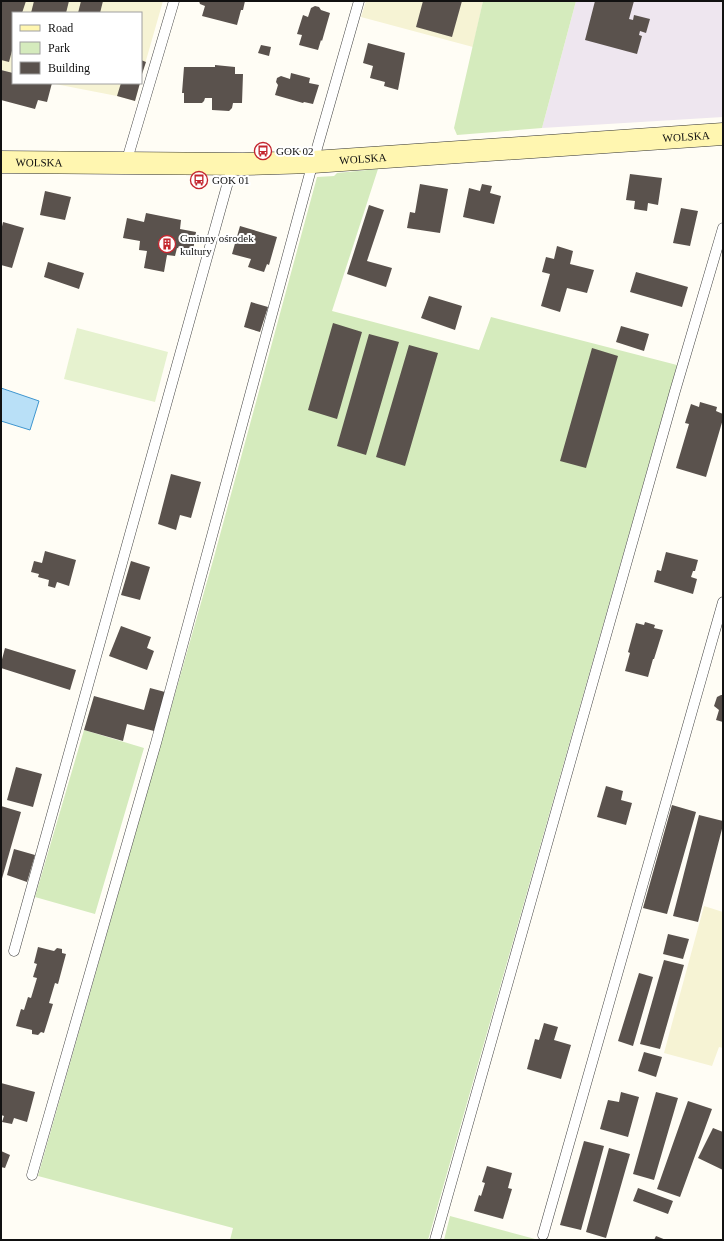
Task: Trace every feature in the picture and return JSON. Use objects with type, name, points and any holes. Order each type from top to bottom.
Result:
[{"type":"street","name":"WOLSKA","points":[[1,162],[233,164],[313,162],[723,134]]},
{"type":"lane","points":[[126,163],[174,1]]},
{"type":"lane","points":[[32,1175],[156,743],[313,162],[359,1]]},
{"type":"lane","points":[[14,951],[233,164]]},
{"type":"lane","points":[[435,1240],[675,392],[723,228]]},
{"type":"lane","points":[[544,1234],[723,602]]},
{"type":"shaded area","points":[[1,1],[163,1],[142,74],[142,12],[12,12],[12,73],[1,70]]},
{"type":"shaded area","points":[[366,1],[483,1],[473,47],[361,17]]},
{"type":"shaded area","points":[[576,1],[723,1],[723,117],[542,128]]},
{"type":"shaded area","points":[[55,84],[140,84],[135,101]]},
{"type":"shaded area","points":[[704,906],[723,912],[723,1048],[719,1047],[712,1066],[664,1053]]},
{"type":"green space","points":[[483,1],[576,1],[542,128],[457,135],[454,128]]},
{"type":"green space","points":[[378,169],[332,311],[479,350],[491,317],[677,365],[428,1240],[230,1240],[233,1228],[38,1176],[214,557],[317,177],[334,176],[337,173]]},
{"type":"green space","points":[[77,328],[168,352],[155,402],[64,379]]},
{"type":"green space","points":[[84,730],[144,748],[95,914],[35,897]]},
{"type":"green space","points":[[450,1216],[535,1239],[538,1240],[444,1240]]},
{"type":"water","points":[[1,388],[39,401],[30,430],[1,421]]},
{"type":"building","points":[[1,1],[26,1],[22,12],[12,12],[12,51],[9,62],[1,60]]},
{"type":"building","points":[[34,1],[69,1],[66,12],[31,12]]},
{"type":"building","points":[[81,1],[103,1],[100,12],[78,12]]},
{"type":"building","points":[[199,1],[245,1],[237,25],[202,16],[205,6],[200,4]]},
{"type":"building","points":[[423,1],[462,1],[452,37],[416,27]]},
{"type":"building","points":[[595,1],[634,1],[629,19],[633,20],[634,15],[650,19],[646,33],[640,31],[639,35],[642,36],[637,54],[585,40]]},
{"type":"building","points":[[315,6],[330,13],[318,50],[299,45],[302,35],[297,34],[303,15],[308,17],[311,8]]},
{"type":"building","points":[[368,43],[405,53],[398,90],[384,86],[385,82],[370,78],[373,66],[363,63]]},
{"type":"building","points":[[261,45],[271,47],[269,56],[258,53]]},
{"type":"building","points":[[142,60],[146,62],[142,74]]},
{"type":"building","points":[[215,65],[235,67],[235,74],[243,74],[242,103],[233,103],[232,108],[229,111],[212,110],[212,98],[205,98],[202,103],[184,103],[184,93],[182,93],[184,67],[215,67]]},
{"type":"building","points":[[1,70],[12,73],[12,84],[52,84],[47,102],[38,100],[35,109],[1,100]]},
{"type":"building","points":[[291,73],[310,78],[309,83],[319,85],[313,104],[303,103],[275,95],[278,85],[276,82],[277,78],[281,76],[290,79]]},
{"type":"building","points":[[121,84],[140,84],[135,101],[117,96]]},
{"type":"building","points":[[630,174],[662,178],[658,205],[648,203],[647,211],[634,209],[635,201],[626,200]]},
{"type":"building","points":[[420,184],[448,189],[440,233],[407,228],[410,212],[415,213]]},
{"type":"building","points":[[482,184],[492,186],[490,193],[501,196],[494,224],[463,217],[469,188],[480,191]]},
{"type":"building","points":[[45,191],[71,197],[65,220],[40,215]]},
{"type":"building","points":[[369,205],[384,210],[367,261],[392,268],[386,287],[347,274]]},
{"type":"building","points":[[681,208],[698,211],[690,246],[673,243]]},
{"type":"building","name":"Gminny ośrodek kultury","points":[[146,213],[181,220],[180,229],[196,232],[193,251],[177,248],[175,256],[167,255],[164,272],[144,268],[147,251],[139,250],[140,241],[123,238],[127,218],[144,222]]},
{"type":"building","points":[[3,222],[24,228],[12,268],[1,265],[1,231]]},
{"type":"building","points":[[240,226],[277,237],[269,265],[267,264],[264,272],[248,267],[251,259],[232,254]]},
{"type":"building","points":[[557,246],[573,251],[570,264],[594,270],[587,293],[567,288],[560,312],[541,306],[550,274],[542,272],[546,257],[554,259]]},
{"type":"building","points":[[48,262],[84,273],[79,289],[44,277]]},
{"type":"building","points":[[636,272],[688,287],[682,307],[630,292]]},
{"type":"building","points":[[429,296],[462,306],[455,330],[421,318]]},
{"type":"building","points":[[251,302],[268,307],[260,332],[244,327]]},
{"type":"building","points":[[333,323],[362,332],[337,419],[308,410]]},
{"type":"building","points":[[621,326],[649,334],[644,351],[616,342]]},
{"type":"building","points":[[369,334],[399,342],[366,455],[337,446]]},
{"type":"building","points":[[409,345],[438,353],[405,466],[376,457]]},
{"type":"building","points":[[592,348],[618,356],[586,468],[560,461]]},
{"type":"building","points":[[700,402],[717,407],[716,411],[723,414],[723,419],[706,477],[676,468],[689,424],[685,423],[691,404],[699,407]]},
{"type":"building","points":[[171,474],[201,482],[191,518],[180,515],[176,530],[158,524]]},
{"type":"building","points":[[45,551],[76,560],[69,586],[57,582],[55,588],[48,586],[49,580],[38,577],[39,574],[31,572],[34,561],[42,563]]},
{"type":"building","points":[[666,552],[698,560],[695,571],[693,571],[691,577],[697,579],[693,594],[654,582],[657,570],[661,571]]},
{"type":"building","points":[[131,561],[150,567],[140,600],[121,595]]},
{"type":"building","points":[[645,622],[655,625],[654,628],[663,630],[648,677],[625,671],[630,653],[628,652],[636,623],[644,625]]},
{"type":"building","points":[[121,626],[151,637],[147,648],[154,651],[147,670],[109,656]]},
{"type":"building","points":[[5,648],[76,670],[70,690],[1,668]]},
{"type":"building","points":[[150,688],[165,692],[154,731],[127,724],[123,741],[84,730],[94,696],[144,710]]},
{"type":"building","points":[[723,695],[723,722],[716,720],[719,710],[714,706],[717,697]]},
{"type":"building","points":[[16,767],[42,774],[33,807],[7,800]]},
{"type":"building","points":[[606,786],[623,791],[621,800],[632,803],[626,825],[597,817]]},
{"type":"building","points":[[672,805],[696,812],[667,914],[643,908]]},
{"type":"building","points":[[1,806],[21,812],[1,882]]},
{"type":"building","points":[[699,815],[723,821],[723,825],[698,922],[673,916]]},
{"type":"building","points":[[14,849],[35,855],[27,882],[7,875]]},
{"type":"building","points":[[668,934],[689,939],[683,959],[663,954]]},
{"type":"building","points":[[38,947],[54,951],[57,948],[62,949],[62,953],[66,954],[58,984],[55,983],[49,1003],[53,1004],[44,1033],[41,1032],[38,1035],[32,1034],[32,1030],[16,1026],[21,1009],[24,1010],[28,997],[31,998],[37,978],[33,977],[37,964],[34,963]]},
{"type":"building","points":[[664,960],[684,965],[660,1049],[640,1044]]},
{"type":"building","points":[[639,973],[653,977],[633,1046],[618,1041]]},
{"type":"building","points":[[544,1023],[558,1027],[554,1040],[571,1045],[561,1079],[527,1069],[535,1039],[539,1040]]},
{"type":"building","points":[[644,1052],[662,1057],[656,1077],[638,1071]]},
{"type":"building","points":[[1,1083],[35,1092],[27,1122],[14,1118],[12,1124],[2,1122],[4,1116],[1,1115]]},
{"type":"building","points":[[621,1092],[639,1097],[628,1137],[600,1129],[608,1100],[619,1102]]},
{"type":"building","points":[[656,1092],[678,1098],[654,1180],[633,1174]]},
{"type":"building","points":[[688,1101],[712,1109],[680,1197],[657,1189]]},
{"type":"building","points":[[713,1128],[723,1132],[723,1170],[698,1158]]},
{"type":"building","points":[[584,1141],[604,1146],[581,1230],[560,1225]]},
{"type":"building","points":[[609,1148],[630,1154],[606,1238],[586,1232]]},
{"type":"building","points":[[1,1151],[10,1155],[5,1168],[1,1167]]},
{"type":"building","points":[[487,1166],[512,1173],[508,1188],[512,1189],[503,1219],[474,1211],[485,1183],[482,1182]]},
{"type":"building","points":[[638,1188],[673,1201],[668,1214],[633,1201]]},
{"type":"building","points":[[656,1236],[666,1240],[654,1240]]},
{"type":"place","name":"GOK 02","points":[[263,151]]},
{"type":"place","name":"GOK 01","points":[[199,180]]},
{"type":"place","name":"Gminny ośrodek kultury","points":[[167,244]]}]
